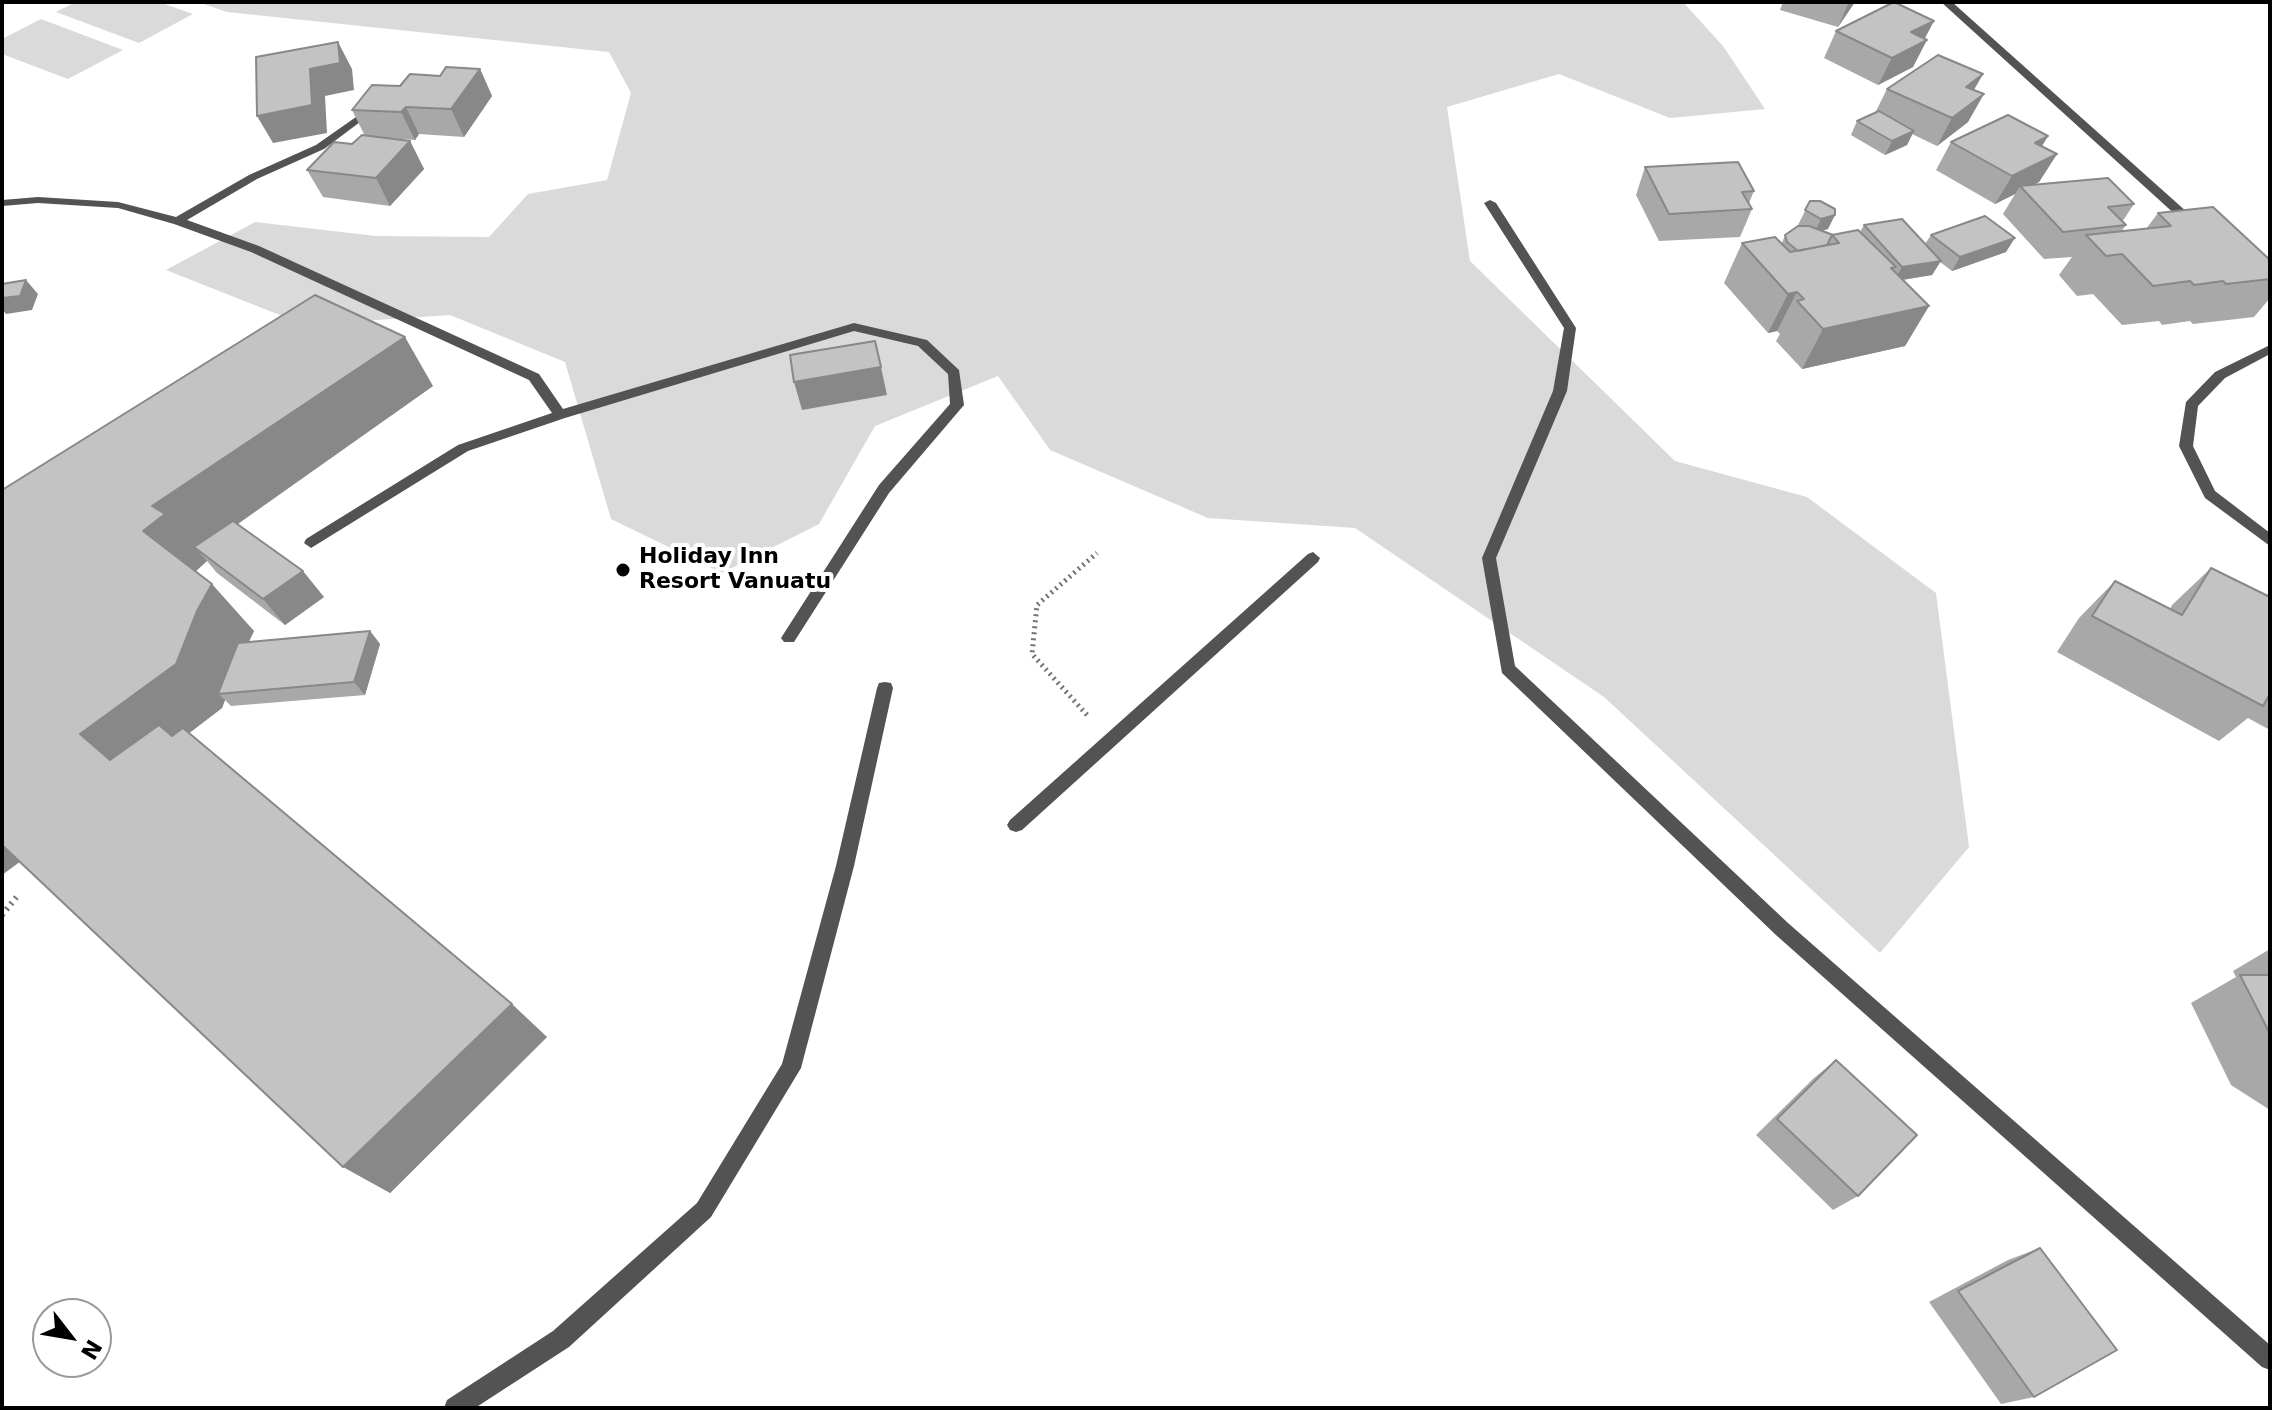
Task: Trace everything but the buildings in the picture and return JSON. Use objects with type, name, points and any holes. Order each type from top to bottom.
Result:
[{"type":"street","points":[[1946,2],[2200,230]]},
{"type":"street","points":[[178,221],[253,177],[320,147],[356,120]]},
{"type":"street","points":[[2,203],[38,200],[118,205],[178,221],[255,249],[534,377],[560,415]]},
{"type":"street","points":[[1490,203],[1570,328],[1560,391],[1489,558],[1508,669],[1782,929],[2270,1359]]},
{"type":"street","points":[[311,543],[463,448],[560,415],[854,327],[922,343],[954,373],[957,405],[884,489],[789,638]]},
{"type":"street","points":[[2270,349],[2220,375],[2191,405],[2186,446],[2210,494],[2270,541]]},
{"type":"street","points":[[1016,825],[1313,558]]},
{"type":"street","points":[[455,1408],[561,1339],[704,1210],[791,1068],[845,866],[885,688]]},
{"type":"path","points":[[1097,553],[1037,605],[1032,654],[1083,712],[1114,738]]},
{"type":"path","points":[[2,915],[18,895]]},
{"type":"shaded area","points":[[76,2],[159,2],[193,14],[139,43],[56,12]]},
{"type":"shaded area","points":[[198,2],[1683,2],[1723,46],[1765,109],[1670,118],[1559,74],[1447,107],[1470,261],[1675,461],[1807,497],[1936,593],[1969,847],[1880,953],[1604,697],[1355,528],[1208,518],[1050,450],[998,376],[875,426],[819,524],[722,573],[611,519],[565,362],[450,315],[305,325],[166,270],[255,222],[376,236],[489,237],[528,194],[607,180],[631,93],[609,52],[227,12]]},
{"type":"shaded area","points":[[41,19],[123,50],[68,79],[2,54],[2,39]]},
{"type":"place","name":"Holiday Inn Resort Vanuatu","points":[[623,570]]}]
